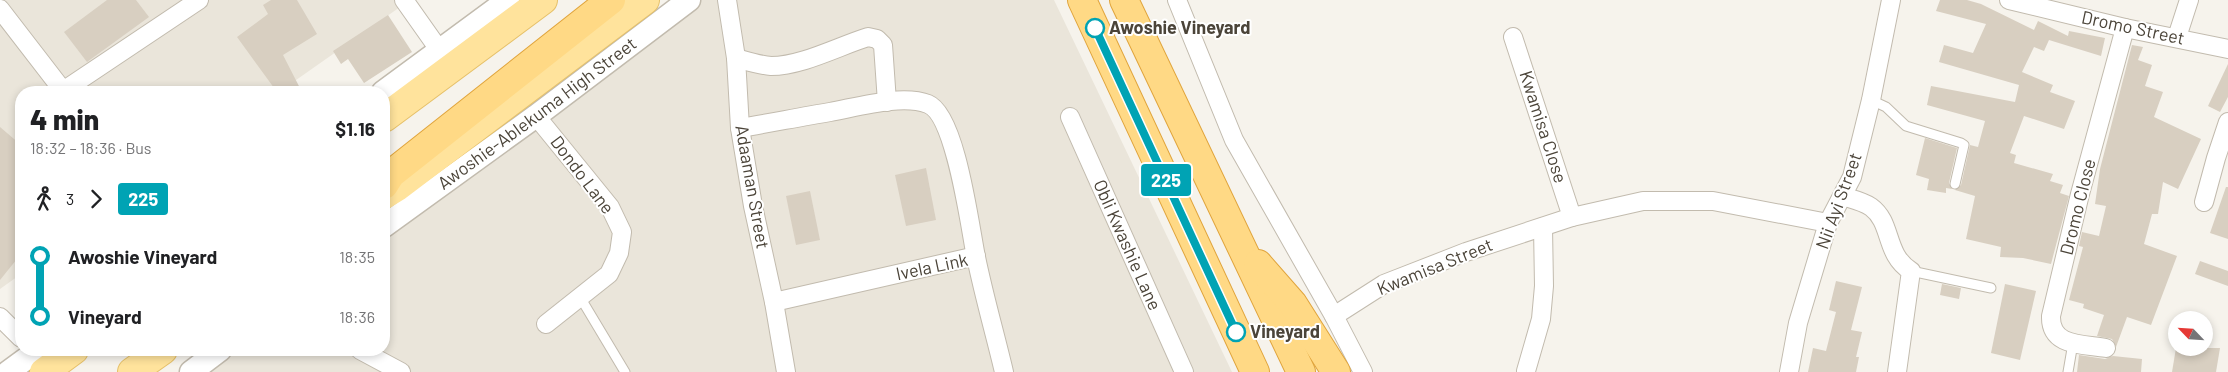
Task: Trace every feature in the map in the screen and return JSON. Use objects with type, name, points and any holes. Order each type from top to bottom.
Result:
[{"type":"highway","points":[[390,176],[611,0]]},
{"type":"highway","points":[[1082,0],[1255,372]]},
{"type":"highway","points":[[1124,0],[1237,241],[1301,372]]},
{"type":"highway","points":[[1237,241],[1293,304],[1336,372]]},
{"type":"main road","points":[[390,114],[543,0]]},
{"type":"main road","name":"Awoshie-Ablekuma High Street","points":[[390,191],[645,0]]},
{"type":"main road","points":[[132,372],[155,356]]},
{"type":"street","points":[[73,86],[199,0]]},
{"type":"street","points":[[404,0],[440,51]]},
{"type":"street","points":[[390,87],[508,0]]},
{"type":"street","name":"Awoshie-Ablekuma High Street","points":[[390,222],[536,116],[688,0]]},
{"type":"street","name":"Adaaman Street","points":[[727,0],[736,58],[740,128],[753,206],[774,302],[786,372]]},
{"type":"street","points":[[1177,0],[1234,140],[1334,316],[1362,372]]},
{"type":"street","name":"Nii Ayi Street","points":[[1789,372],[1798,323],[1828,223],[1852,177],[1871,100],[1891,0]]},
{"type":"street","name":"Dromo Street","points":[[2009,0],[2125,28],[2177,37],[2228,49]]},
{"type":"street","points":[[2177,37],[2189,0]]},
{"type":"street","points":[[0,9],[59,86]]},
{"type":"street","name":"Dromo Close","points":[[2106,348],[2073,343],[2057,338],[2053,331],[2051,316],[2080,194],[2125,28]]},
{"type":"street","points":[[736,58],[770,66],[781,65],[797,62],[868,37],[877,39],[883,45],[887,102]]},
{"type":"street","name":"Kwamisa Close","points":[[1513,37],[1572,218]]},
{"type":"street","points":[[740,128],[887,102],[907,101],[930,104],[943,118],[957,161],[968,208],[976,256]]},
{"type":"street","name":"Dondo Lane","points":[[536,116],[610,206],[622,232],[619,253],[609,274],[546,324]]},
{"type":"street","name":"Obli Kwashie Lane","points":[[1070,117],[1184,372]]},
{"type":"street","points":[[2204,202],[2228,122]]},
{"type":"street","points":[[1842,196],[1873,208],[1885,228],[1895,256],[1901,265],[1911,271],[1897,372]]},
{"type":"street","name":"Kwamisa Street","points":[[1334,316],[1384,284],[1466,252],[1572,218],[1644,201],[1713,201],[1828,223]]},
{"type":"street","points":[[1526,370],[1541,319],[1544,286],[1543,227]]},
{"type":"street","name":"Ivela Link","points":[[774,302],[976,256],[1004,372]]},
{"type":"street","points":[[0,317],[15,332]]},
{"type":"street","points":[[8,372],[30,356]]},
{"type":"street","points":[[371,356],[401,372]]},
{"type":"lane","points":[[1871,100],[1886,107],[1906,126],[1964,145],[1955,184]]},
{"type":"lane","points":[[1911,271],[1991,288]]},
{"type":"lane","points":[[580,297],[626,372]]},
{"type":"lane","points":[[2068,372],[2073,343]]},
{"type":"shaded area","points":[[0,0],[410,0],[288,86],[15,86],[15,278],[0,289]]},
{"type":"shaded area","points":[[697,0],[1054,0],[1232,372],[204,372],[227,356],[390,356],[390,231]]},
{"type":"building","points":[[107,0],[136,0],[149,17],[87,62],[64,32]]},
{"type":"building","points":[[271,0],[297,0],[317,34],[283,55],[299,86],[273,86],[237,37],[268,14],[263,5]]},
{"type":"building","points":[[1940,0],[1967,0],[1981,4],[2034,30],[2038,21],[2068,36],[2069,31],[2105,38],[2101,56],[2049,40],[2044,51],[2034,47],[2022,72],[2053,85],[2050,92],[2075,101],[2064,129],[2024,116],[2010,153],[2016,155],[2014,163],[2053,174],[2050,181],[2063,185],[2060,193],[2069,196],[2051,264],[2023,258],[2000,257],[2001,247],[1966,239],[1975,196],[1955,190],[1961,185],[1970,145],[1978,147],[1985,121],[1927,105],[1931,86],[2015,102],[2019,85],[1939,62],[1944,45],[1973,53],[1986,24],[1936,11]]},
{"type":"building","points":[[388,15],[412,52],[364,83],[348,59],[341,64],[333,51]]},
{"type":"building","points":[[2132,45],[2143,47],[2138,60],[2152,65],[2145,86],[2163,92],[2154,117],[2201,139],[2178,189],[2163,182],[2158,214],[2152,214],[2144,244],[2177,256],[2151,325],[2127,317],[2116,347],[2112,339],[2097,336],[2104,315],[2083,308],[2084,304],[2069,300],[2083,247],[2079,246],[2082,232],[2099,236],[2106,206],[2095,204],[2100,169]]},
{"type":"building","points":[[2228,64],[2228,97],[2220,112],[2208,106]]},
{"type":"building","points":[[0,127],[15,140],[15,261],[0,280]]},
{"type":"building","points":[[1925,138],[1957,148],[1949,183],[1952,189],[1946,188],[1946,193],[1927,190],[1929,179],[1916,175]]},
{"type":"building","points":[[926,168],[936,220],[906,226],[895,175]]},
{"type":"building","points":[[2226,187],[2228,187],[2228,239],[2210,233]]},
{"type":"building","points":[[810,191],[820,240],[796,245],[786,196]]},
{"type":"building","points":[[2200,261],[2228,271],[2228,286],[2195,274]]},
{"type":"building","points":[[1836,281],[1862,287],[1851,330],[1862,332],[1856,357],[1859,357],[1856,372],[1808,372],[1813,348],[1826,351],[1836,312],[1829,310]]},
{"type":"building","points":[[1942,284],[1961,288],[1959,299],[1940,295]]},
{"type":"building","points":[[2005,284],[2036,291],[2020,360],[1991,353]]},
{"type":"building","points":[[2213,348],[2220,348],[2216,372],[2172,372],[2175,356],[2213,356]]},
{"type":"building","points":[[2079,355],[2105,359],[2113,356],[2142,359],[2141,372],[2077,372]]},
{"type":"bus line","name":"225","points":[[1095,28],[1236,332]]},
{"type":"place","name":"Awoshie Vineyard","points":[[1095,28]]},
{"type":"place","name":"Vineyard","points":[[1236,332]]}]
